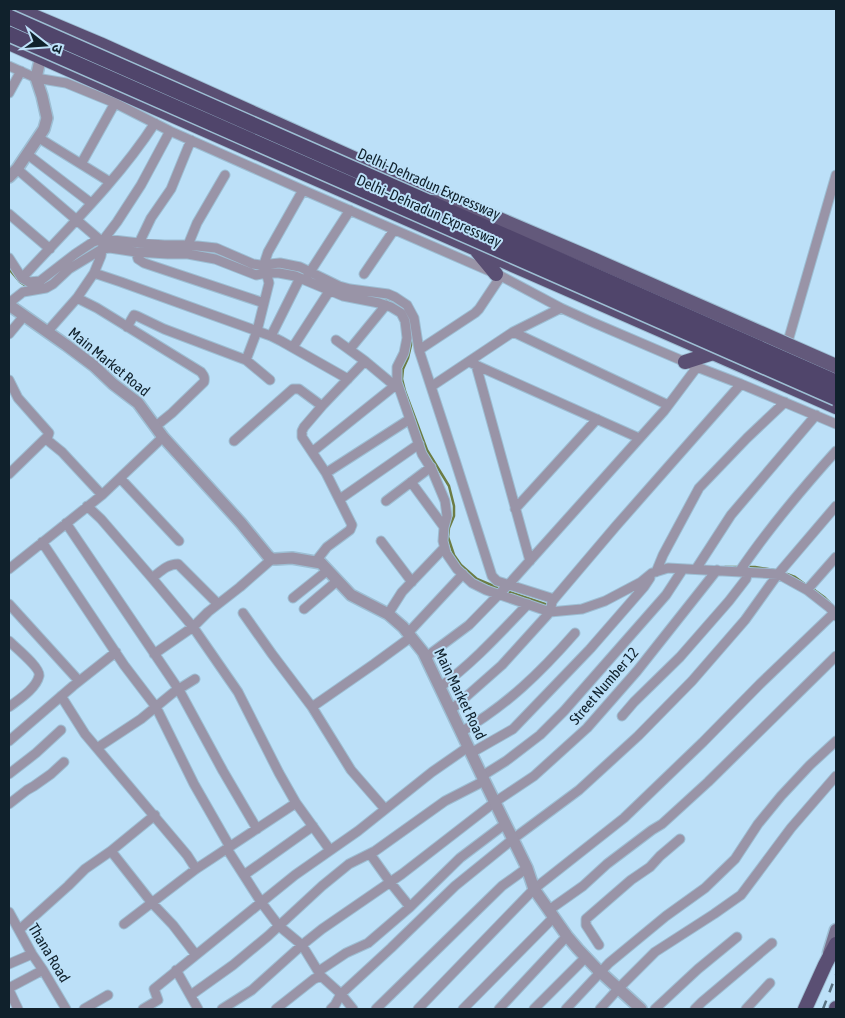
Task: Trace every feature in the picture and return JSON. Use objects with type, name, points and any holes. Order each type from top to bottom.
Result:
[{"type":"highway","name":"Delhi–Dehradun Expressway","points":[[17,9],[100,44],[596,268],[836,372]]},
{"type":"highway","name":"Delhi-Dehradun Expressway","points":[[9,17],[836,382]]},
{"type":"highway","name":"Delhi-Dehradun Expressway","points":[[9,34],[836,398]]},
{"type":"highway","name":"Delhi–Dehradun Expressway","points":[[9,42],[476,250],[836,407]]},
{"type":"highway","points":[[450,238],[464,208]]},
{"type":"highway","points":[[476,250],[499,275]]},
{"type":"highway","points":[[691,365],[713,353]]},
{"type":"highway","points":[[805,1009],[836,944]]},
{"type":"main road","points":[[428,202],[464,204],[836,366]]},
{"type":"main road","points":[[825,965],[836,930]]},
{"type":"street","points":[[49,22],[36,78],[47,118],[39,138],[13,173],[76,219],[103,244]]},
{"type":"street","points":[[9,66],[36,78],[66,83],[115,103],[170,131],[499,275],[561,308],[691,365],[836,424]]},
{"type":"street","points":[[9,93],[21,71]]},
{"type":"street","points":[[81,164],[115,103]]},
{"type":"street","points":[[22,278],[110,182],[138,148],[155,123]]},
{"type":"street","points":[[47,332],[77,298],[94,273],[103,244],[141,185],[170,131]]},
{"type":"street","points":[[39,138],[110,182]]},
{"type":"street","points":[[191,140],[171,189],[151,218],[137,248],[138,259],[140,262],[264,303]]},
{"type":"street","points":[[27,154],[91,203]]},
{"type":"street","points":[[188,245],[197,223],[225,175]]},
{"type":"street","points":[[786,350],[836,175]]},
{"type":"street","points":[[246,360],[257,331],[269,283],[265,269],[268,252],[303,190]]},
{"type":"street","points":[[271,336],[306,276],[350,210]]},
{"type":"street","points":[[9,214],[50,249]]},
{"type":"street","points":[[364,274],[394,230]]},
{"type":"street","points":[[9,258],[17,273],[29,282],[40,281],[93,242],[168,254],[188,254],[215,259],[258,275],[265,269],[280,263],[300,267],[306,276],[343,296],[391,307],[400,313],[405,321],[407,338],[404,353],[398,367],[396,385],[422,454],[431,467],[446,501],[447,516],[443,541],[446,553],[457,569],[472,583],[486,590],[504,590],[552,606]]},
{"type":"street","points":[[9,304],[23,292],[46,288],[53,284],[69,269],[103,244]]},
{"type":"street","points":[[137,248],[164,245],[216,248],[265,269]]},
{"type":"street","points":[[94,273],[271,336],[348,379]]},
{"type":"street","points":[[419,350],[475,313],[499,275]]},
{"type":"street","points":[[306,276],[350,289],[388,294],[407,305],[414,318],[419,350],[489,570],[504,590],[528,604],[582,609],[605,601],[641,582],[656,570],[697,567],[717,570],[743,569],[780,573],[809,588],[834,608],[703,742],[624,818],[534,889],[418,1009]]},
{"type":"street","points":[[293,348],[330,290]]},
{"type":"street","points":[[77,298],[201,372],[205,378],[204,382],[156,426]]},
{"type":"street","name":"Main Market Road","points":[[9,304],[94,366],[112,384],[138,402],[164,437],[272,559]]},
{"type":"street","points":[[350,349],[386,305]]},
{"type":"street","points":[[432,386],[472,363],[513,332],[561,308]]},
{"type":"street","points":[[127,327],[131,318],[134,315],[137,316],[164,329],[246,360],[270,380]]},
{"type":"street","points":[[9,334],[24,316]]},
{"type":"street","points":[[513,332],[668,405]]},
{"type":"street","points":[[336,340],[396,385]]},
{"type":"street","points":[[154,654],[192,627],[272,559],[292,558],[316,561],[327,547],[352,528],[352,522],[340,499],[302,437],[302,431],[322,406],[365,361]]},
{"type":"street","points":[[472,363],[639,438]]},
{"type":"street","points":[[472,363],[530,561]]},
{"type":"street","points":[[426,657],[468,625],[504,590],[668,405],[691,365]]},
{"type":"street","points":[[9,380],[18,398],[49,433],[46,439],[9,474]]},
{"type":"street","points":[[451,710],[502,665],[616,526],[741,384]]},
{"type":"street","points":[[312,452],[396,385]]},
{"type":"street","points":[[234,441],[293,388],[322,406]]},
{"type":"street","points":[[143,1009],[158,1006],[154,989],[295,875],[432,772],[470,750],[513,729],[590,649],[644,587],[656,570],[699,488],[785,402]]},
{"type":"street","points":[[697,567],[730,516],[816,415]]},
{"type":"street","points":[[326,474],[410,419]]},
{"type":"street","points":[[515,509],[597,419]]},
{"type":"street","points":[[9,568],[102,495],[164,437]]},
{"type":"street","points":[[46,439],[62,452],[102,495]]},
{"type":"street","points":[[340,499],[418,444]]},
{"type":"street","points":[[622,716],[680,657],[729,602],[746,579],[743,569],[769,529],[836,452]]},
{"type":"street","points":[[386,501],[431,467]]},
{"type":"street","points":[[120,478],[179,541]]},
{"type":"street","points":[[411,482],[444,527]]},
{"type":"street","points":[[87,506],[152,578],[192,627],[238,692],[296,803],[330,850]]},
{"type":"street","points":[[331,1009],[341,994],[455,886],[513,839],[579,790],[638,736],[692,681],[740,627],[780,573],[836,506]]},
{"type":"street","points":[[66,523],[179,690],[223,770],[258,828]]},
{"type":"street","points":[[381,541],[412,582]]},
{"type":"street","points":[[42,542],[124,665],[156,708],[194,784],[244,876],[261,902],[279,926],[302,945],[320,974],[341,994],[352,1009]]},
{"type":"street","points":[[388,614],[402,592],[444,548]]},
{"type":"street","points":[[809,588],[836,557]]},
{"type":"street","name":"Main Market Road","points":[[316,561],[321,563],[351,595],[388,614],[403,627],[423,652],[527,868],[534,889],[567,936],[600,972],[641,1009]]},
{"type":"street","points":[[152,578],[167,566],[178,564],[218,604]]},
{"type":"street","points":[[191,995],[233,965],[349,864],[370,854],[444,801],[483,778],[540,735],[564,711],[666,595],[683,569]]},
{"type":"street","points":[[293,598],[328,570]]},
{"type":"street","name":"Street Number 12","points":[[222,1009],[252,990],[302,945],[322,930],[390,882],[495,802],[534,776],[588,728],[637,671],[717,570]]},
{"type":"street","points":[[312,706],[374,664],[409,635],[463,574]]},
{"type":"street","points":[[304,609],[337,581]]},
{"type":"street","points":[[9,604],[79,681]]},
{"type":"street","points":[[440,687],[456,676],[484,650],[528,604]]},
{"type":"street","points":[[243,613],[312,706],[350,770],[385,809]]},
{"type":"street","points":[[461,732],[482,719],[519,691],[553,658],[575,633]]},
{"type":"street","points":[[9,641],[26,656],[40,673],[33,687],[9,707]]},
{"type":"street","points":[[9,741],[116,652]]},
{"type":"street","points":[[463,1009],[552,914],[607,864],[662,824],[708,782],[836,656]]},
{"type":"street","points":[[97,748],[195,679]]},
{"type":"street","points":[[61,696],[85,734],[155,816],[196,869]]},
{"type":"street","points":[[9,774],[61,730]]},
{"type":"street","points":[[566,1009],[615,958],[649,929],[705,888],[735,859],[758,824],[781,796],[810,765],[836,742]]},
{"type":"street","points":[[9,804],[51,774],[64,762]]},
{"type":"street","points":[[600,1009],[618,988],[655,952],[740,895],[791,828],[836,776]]},
{"type":"street","points":[[124,924],[196,869],[296,803]]},
{"type":"street","points":[[19,930],[85,869],[155,816]]},
{"type":"street","points":[[276,1009],[346,954],[368,943],[410,907],[460,858],[506,824]]},
{"type":"street","points":[[244,876],[313,826]]},
{"type":"street","points":[[599,945],[586,925],[586,919],[631,880],[650,867],[680,839]]},
{"type":"street","points":[[111,851],[196,955]]},
{"type":"street","points":[[370,854],[410,907]]},
{"type":"street","points":[[376,1009],[502,886],[527,868]]},
{"type":"street","name":"Thana Road","points":[[9,912],[66,1009]]},
{"type":"street","points":[[500,1009],[567,936]]},
{"type":"street","points":[[656,1009],[698,969],[737,937]]},
{"type":"street","points":[[695,1009],[772,943]]},
{"type":"street","points":[[9,964],[32,954]]},
{"type":"street","points":[[534,1009],[586,957]]},
{"type":"street","points":[[18,1009],[9,989],[43,970]]},
{"type":"street","points":[[176,970],[198,1009]]},
{"type":"street","points":[[746,1009],[770,983]]},
{"type":"street","points":[[84,1009],[108,995]]},
{"type":"waterway","points":[[75,259],[94,247],[101,246]]},
{"type":"waterway","points":[[128,246],[158,249]]},
{"type":"waterway","points":[[200,251],[221,256],[242,265]]},
{"type":"waterway","points":[[274,268],[286,268]]},
{"type":"waterway","points":[[9,269],[20,282],[29,288]]},
{"type":"waterway","points":[[42,285],[59,272]]},
{"type":"waterway","points":[[376,297],[393,302],[404,310],[410,319],[411,345],[403,369],[402,379],[427,450],[449,486],[454,506],[454,516],[449,528],[448,537],[454,555],[461,565],[477,579],[501,589]]},
{"type":"waterway","points":[[725,567],[740,567]]},
{"type":"waterway","points":[[745,567],[774,570]]},
{"type":"waterway","points":[[787,574],[806,585]]},
{"type":"waterway","points":[[813,589],[830,603]]},
{"type":"waterway","points":[[506,591],[548,605]]},
{"type":"railway","points":[[823,1009],[836,975]]}]
